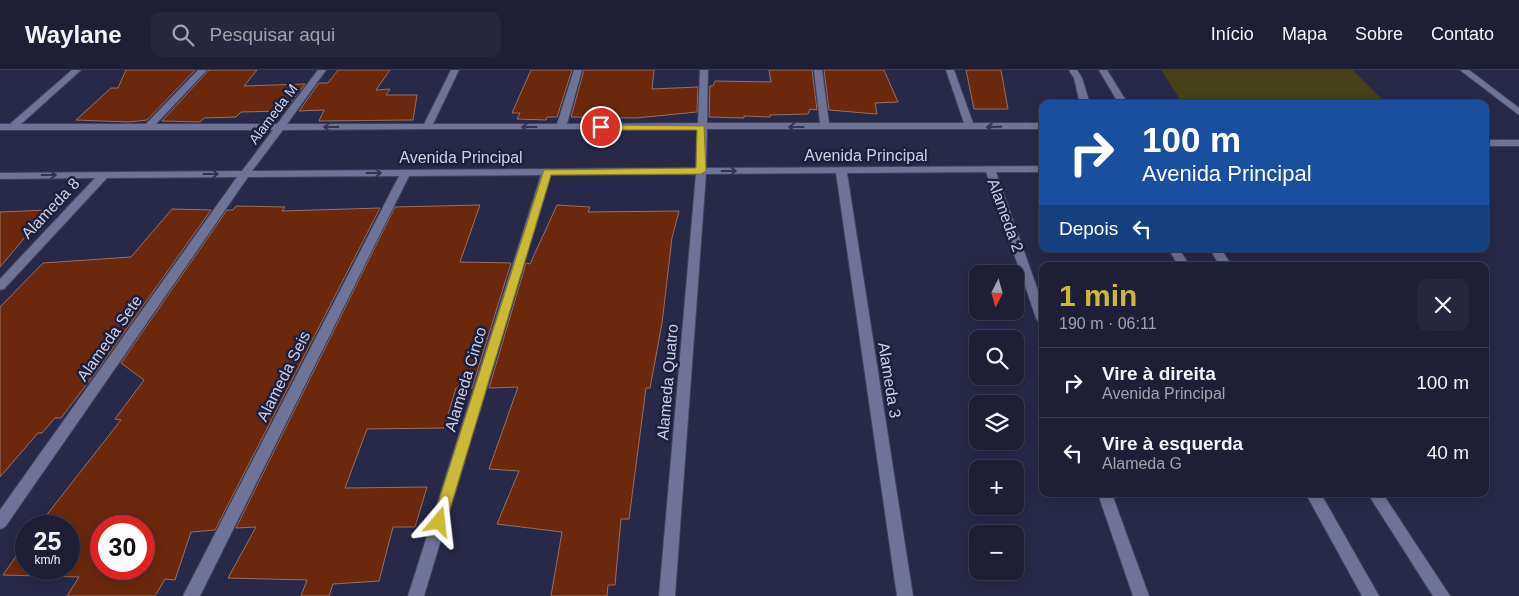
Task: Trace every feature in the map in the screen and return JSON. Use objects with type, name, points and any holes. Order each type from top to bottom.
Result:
[{"type":"street","points":[[12,127],[77,70]]},
{"type":"street","points":[[148,127],[202,70]]},
{"type":"street","name":"Alameda M","points":[[245,174],[322,70]]},
{"type":"street","points":[[426,127],[455,70]]},
{"type":"street","points":[[561,127],[578,70]]},
{"type":"street","name":"Alameda Quatro","points":[[667,596],[701,171],[704,70]]},
{"type":"street","points":[[818,70],[825,127]]},
{"type":"street","points":[[950,70],[970,127]]},
{"type":"street","points":[[1073,70],[1078,78],[1084,100]]},
{"type":"street","points":[[1103,70],[1122,100]]},
{"type":"street","points":[[1464,70],[1519,112]]},
{"type":"street","name":"Avenida Principal","points":[[0,127],[1039,126]]},
{"type":"street","points":[[1489,143],[1519,143]]},
{"type":"street","name":"Alameda 2","points":[[990,169],[1039,309]]},
{"type":"street","name":"Avenida Principal","points":[[0,176],[1039,169]]},
{"type":"street","name":"Alameda 3","points":[[841,170],[905,596]]},
{"type":"street","name":"Alameda Cinco","points":[[416,596],[547,172]]},
{"type":"street","name":"Alameda Seis","points":[[191,596],[406,173]]},
{"type":"street","name":"Alameda Sete","points":[[0,522],[245,174]]},
{"type":"street","name":"Alameda 8","points":[[0,286],[104,175]]},
{"type":"street","points":[[1106,497],[1141,596]]},
{"type":"street","points":[[1315,497],[1371,596]]},
{"type":"street","points":[[1377,497],[1442,596]]},
{"type":"shaded area","points":[[1161,70],[1353,70],[1382,100],[1180,100]]},
{"type":"building","points":[[126,70],[195,70],[147,120],[129,122],[76,120],[111,88],[118,88]]},
{"type":"building","points":[[209,70],[257,70],[244,86],[305,84],[284,111],[241,112],[236,117],[204,118],[200,122],[162,121]]},
{"type":"building","points":[[338,70],[390,70],[376,90],[390,89],[386,95],[417,95],[413,120],[319,121],[324,110],[299,111],[319,83],[328,83]]},
{"type":"building","points":[[531,70],[572,70],[557,117],[547,117],[546,120],[517,119],[520,113],[512,113]]},
{"type":"building","points":[[584,70],[654,70],[652,89],[698,87],[697,112],[636,118],[571,117]]},
{"type":"building","points":[[769,70],[812,70],[817,110],[810,109],[808,114],[770,115],[770,117],[709,117],[710,86],[713,86],[715,81],[771,82]]},
{"type":"building","points":[[824,70],[884,70],[898,102],[875,103],[877,114],[829,110]]},
{"type":"building","points":[[966,70],[1001,70],[1008,109],[974,109]]},
{"type":"building","points":[[480,205],[460,262],[511,263],[472,388],[456,388],[444,428],[367,429],[345,488],[427,487],[415,527],[393,527],[379,581],[333,584],[329,596],[301,596],[307,580],[228,578],[256,527],[236,528],[395,207]]},
{"type":"building","points":[[557,205],[590,207],[588,212],[679,211],[672,238],[662,323],[650,388],[646,388],[629,519],[621,519],[615,585],[608,585],[607,596],[551,596],[562,532],[497,524],[519,471],[489,469],[518,387],[489,388],[526,263],[530,264]]},
{"type":"building","points":[[236,206],[285,207],[282,211],[380,208],[215,530],[191,532],[175,580],[165,579],[155,596],[67,596],[77,580],[80,580],[80,515],[47,515],[121,420],[115,419],[144,380],[121,363],[227,210],[233,210]]},
{"type":"building","points":[[172,209],[211,210],[61,418],[55,418],[42,433],[38,433],[0,477],[0,307],[43,263],[131,257]]},
{"type":"building","points":[[48,210],[0,267],[0,212]]},
{"type":"building","points":[[15,558],[15,575],[3,575]]},
{"type":"route","points":[[439,522],[547,172],[701,171],[701,127],[601,127]]}]
